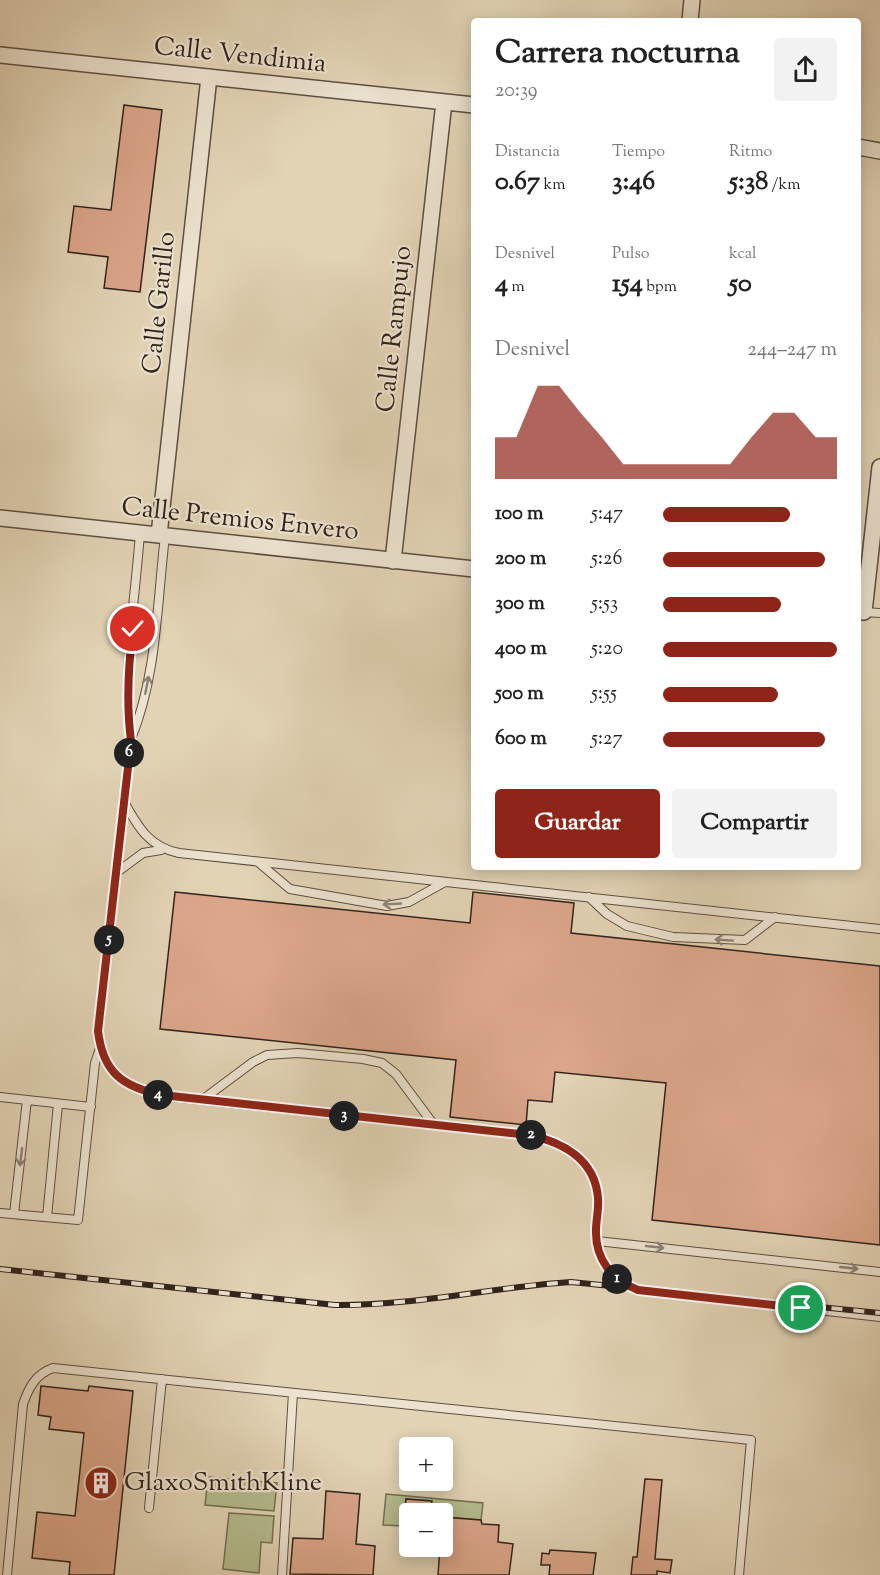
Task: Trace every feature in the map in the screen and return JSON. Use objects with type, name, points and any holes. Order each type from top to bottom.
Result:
[{"type":"street","points":[[690,18],[692,0]]},
{"type":"street","name":"Calle Vendimia","points":[[0,55],[471,105]]},
{"type":"street","name":"Calle Garillo","points":[[162,536],[209,77]]},
{"type":"street","name":"Calle Rampujo","points":[[393,561],[444,102]]},
{"type":"street","points":[[861,148],[880,151]]},
{"type":"street","points":[[861,611],[874,574],[880,467]]},
{"type":"street","name":"Calle Premios Envero","points":[[0,518],[471,569]]},
{"type":"lane","points":[[131,741],[126,708],[127,671],[140,533]]},
{"type":"lane","points":[[162,536],[150,670],[142,713],[131,741],[98,1031],[100,1048],[115,1074],[125,1084],[152,1093],[529,1135],[555,1141],[570,1149],[580,1159],[595,1184],[598,1198],[597,1241],[601,1259],[613,1276],[624,1285],[638,1290],[880,1317]]},
{"type":"lane","points":[[861,611],[880,614]]},
{"type":"lane","points":[[123,801],[144,834],[154,845],[164,849],[258,862],[880,929]]},
{"type":"lane","points":[[116,873],[143,853],[164,849]]},
{"type":"lane","points":[[258,862],[290,889],[387,906],[409,902],[445,882]]},
{"type":"lane","points":[[588,897],[627,926],[673,937],[745,940],[775,917]]},
{"type":"lane","points":[[0,1212],[78,1220],[95,1063],[100,1048]]},
{"type":"lane","points":[[202,1100],[253,1062],[267,1055],[298,1053],[352,1058],[382,1063],[389,1068],[434,1125]]},
{"type":"lane","points":[[0,1098],[91,1107]]},
{"type":"lane","points":[[14,1214],[27,1100]]},
{"type":"lane","points":[[47,1217],[58,1104]]},
{"type":"lane","points":[[597,1241],[880,1272]]},
{"type":"lane","points":[[7,1575],[23,1404],[28,1388],[45,1371],[53,1368],[751,1440],[739,1575]]},
{"type":"lane","points":[[149,1508],[162,1379]]},
{"type":"lane","points":[[282,1575],[293,1393]]},
{"type":"green space","points":[[208,1477],[277,1483],[274,1511],[205,1505]]},
{"type":"green space","points":[[386,1494],[483,1503],[481,1520],[453,1518],[453,1503],[431,1503],[431,1501],[406,1499],[406,1503],[399,1503],[399,1526],[383,1525]]},
{"type":"green space","points":[[229,1513],[274,1516],[272,1543],[261,1542],[259,1573],[223,1569]]},
{"type":"building","points":[[124,105],[162,110],[140,292],[104,288],[108,257],[68,252],[74,206],[111,210]]},
{"type":"building","points":[[175,892],[470,923],[473,892],[574,903],[571,933],[880,966],[880,1245],[652,1220],[666,1083],[555,1072],[552,1102],[528,1100],[526,1125],[450,1117],[456,1060],[160,1029]]},
{"type":"building","name":"GlaxoSmithKline","points":[[41,1386],[88,1391],[89,1386],[133,1391],[114,1575],[69,1575],[70,1562],[32,1558],[37,1512],[75,1516],[84,1433],[49,1429],[51,1417],[38,1415]]},
{"type":"building","points":[[645,1479],[662,1480],[655,1559],[672,1560],[670,1573],[657,1571],[657,1575],[631,1575],[633,1557],[637,1557]]},
{"type":"building","points":[[326,1491],[360,1494],[356,1544],[375,1546],[373,1575],[290,1574],[293,1538],[323,1539]]},
{"type":"building","points":[[406,1499],[432,1501],[432,1503],[405,1503]]},
{"type":"building","points":[[453,1518],[481,1520],[482,1524],[499,1525],[498,1542],[513,1544],[509,1575],[438,1575],[439,1557],[453,1557]]},
{"type":"building","points":[[550,1550],[596,1553],[593,1575],[549,1575],[550,1565],[541,1565],[542,1553],[549,1554]]},
{"type":"railway","points":[[0,1269],[335,1305],[395,1303],[571,1282],[880,1313]]},
{"type":"place","name":"GlaxoSmithKline","points":[[101,1483]]},
{"type":"route","points":[[133,629],[127,671],[126,708],[131,741],[98,1031],[100,1048],[115,1074],[125,1084],[141,1091],[162,1095],[529,1135],[555,1141],[570,1149],[580,1159],[595,1184],[598,1198],[596,1233],[601,1259],[613,1276],[624,1285],[638,1290],[801,1308]]}]
